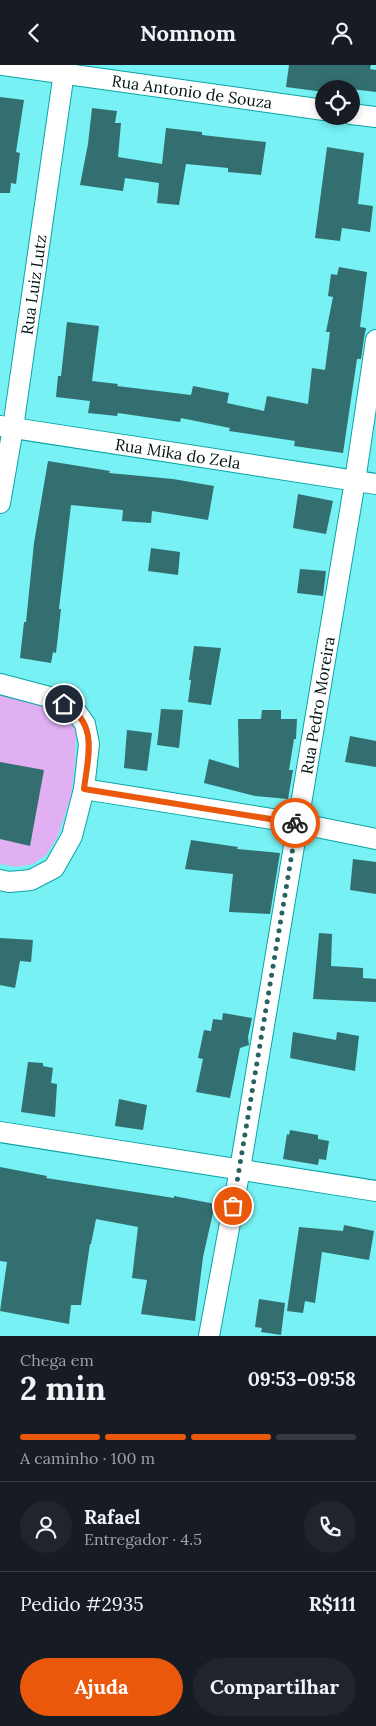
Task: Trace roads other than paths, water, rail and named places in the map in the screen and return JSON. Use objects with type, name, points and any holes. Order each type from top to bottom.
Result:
[{"type":"street","name":"Rua Antonio de Souza","points":[[3,65],[64,70],[315,109]]},
{"type":"street","name":"Rua Luiz Lutz","points":[[0,503],[6,427],[64,70]]},
{"type":"street","points":[[360,115],[376,117]]},
{"type":"street","name":"Rua Pedro Moreira","points":[[210,1336],[240,1169],[355,481],[376,340]]},
{"type":"street","name":"Rua Mika do Zela","points":[[6,427],[376,484]]},
{"type":"street","points":[[0,684],[53,698],[75,710],[85,724],[89,744],[84,789],[72,836],[54,868],[31,880],[9,882],[0,880]]},
{"type":"street","points":[[84,789],[297,823],[376,839]]},
{"type":"street","points":[[0,1132],[376,1191]]}]
